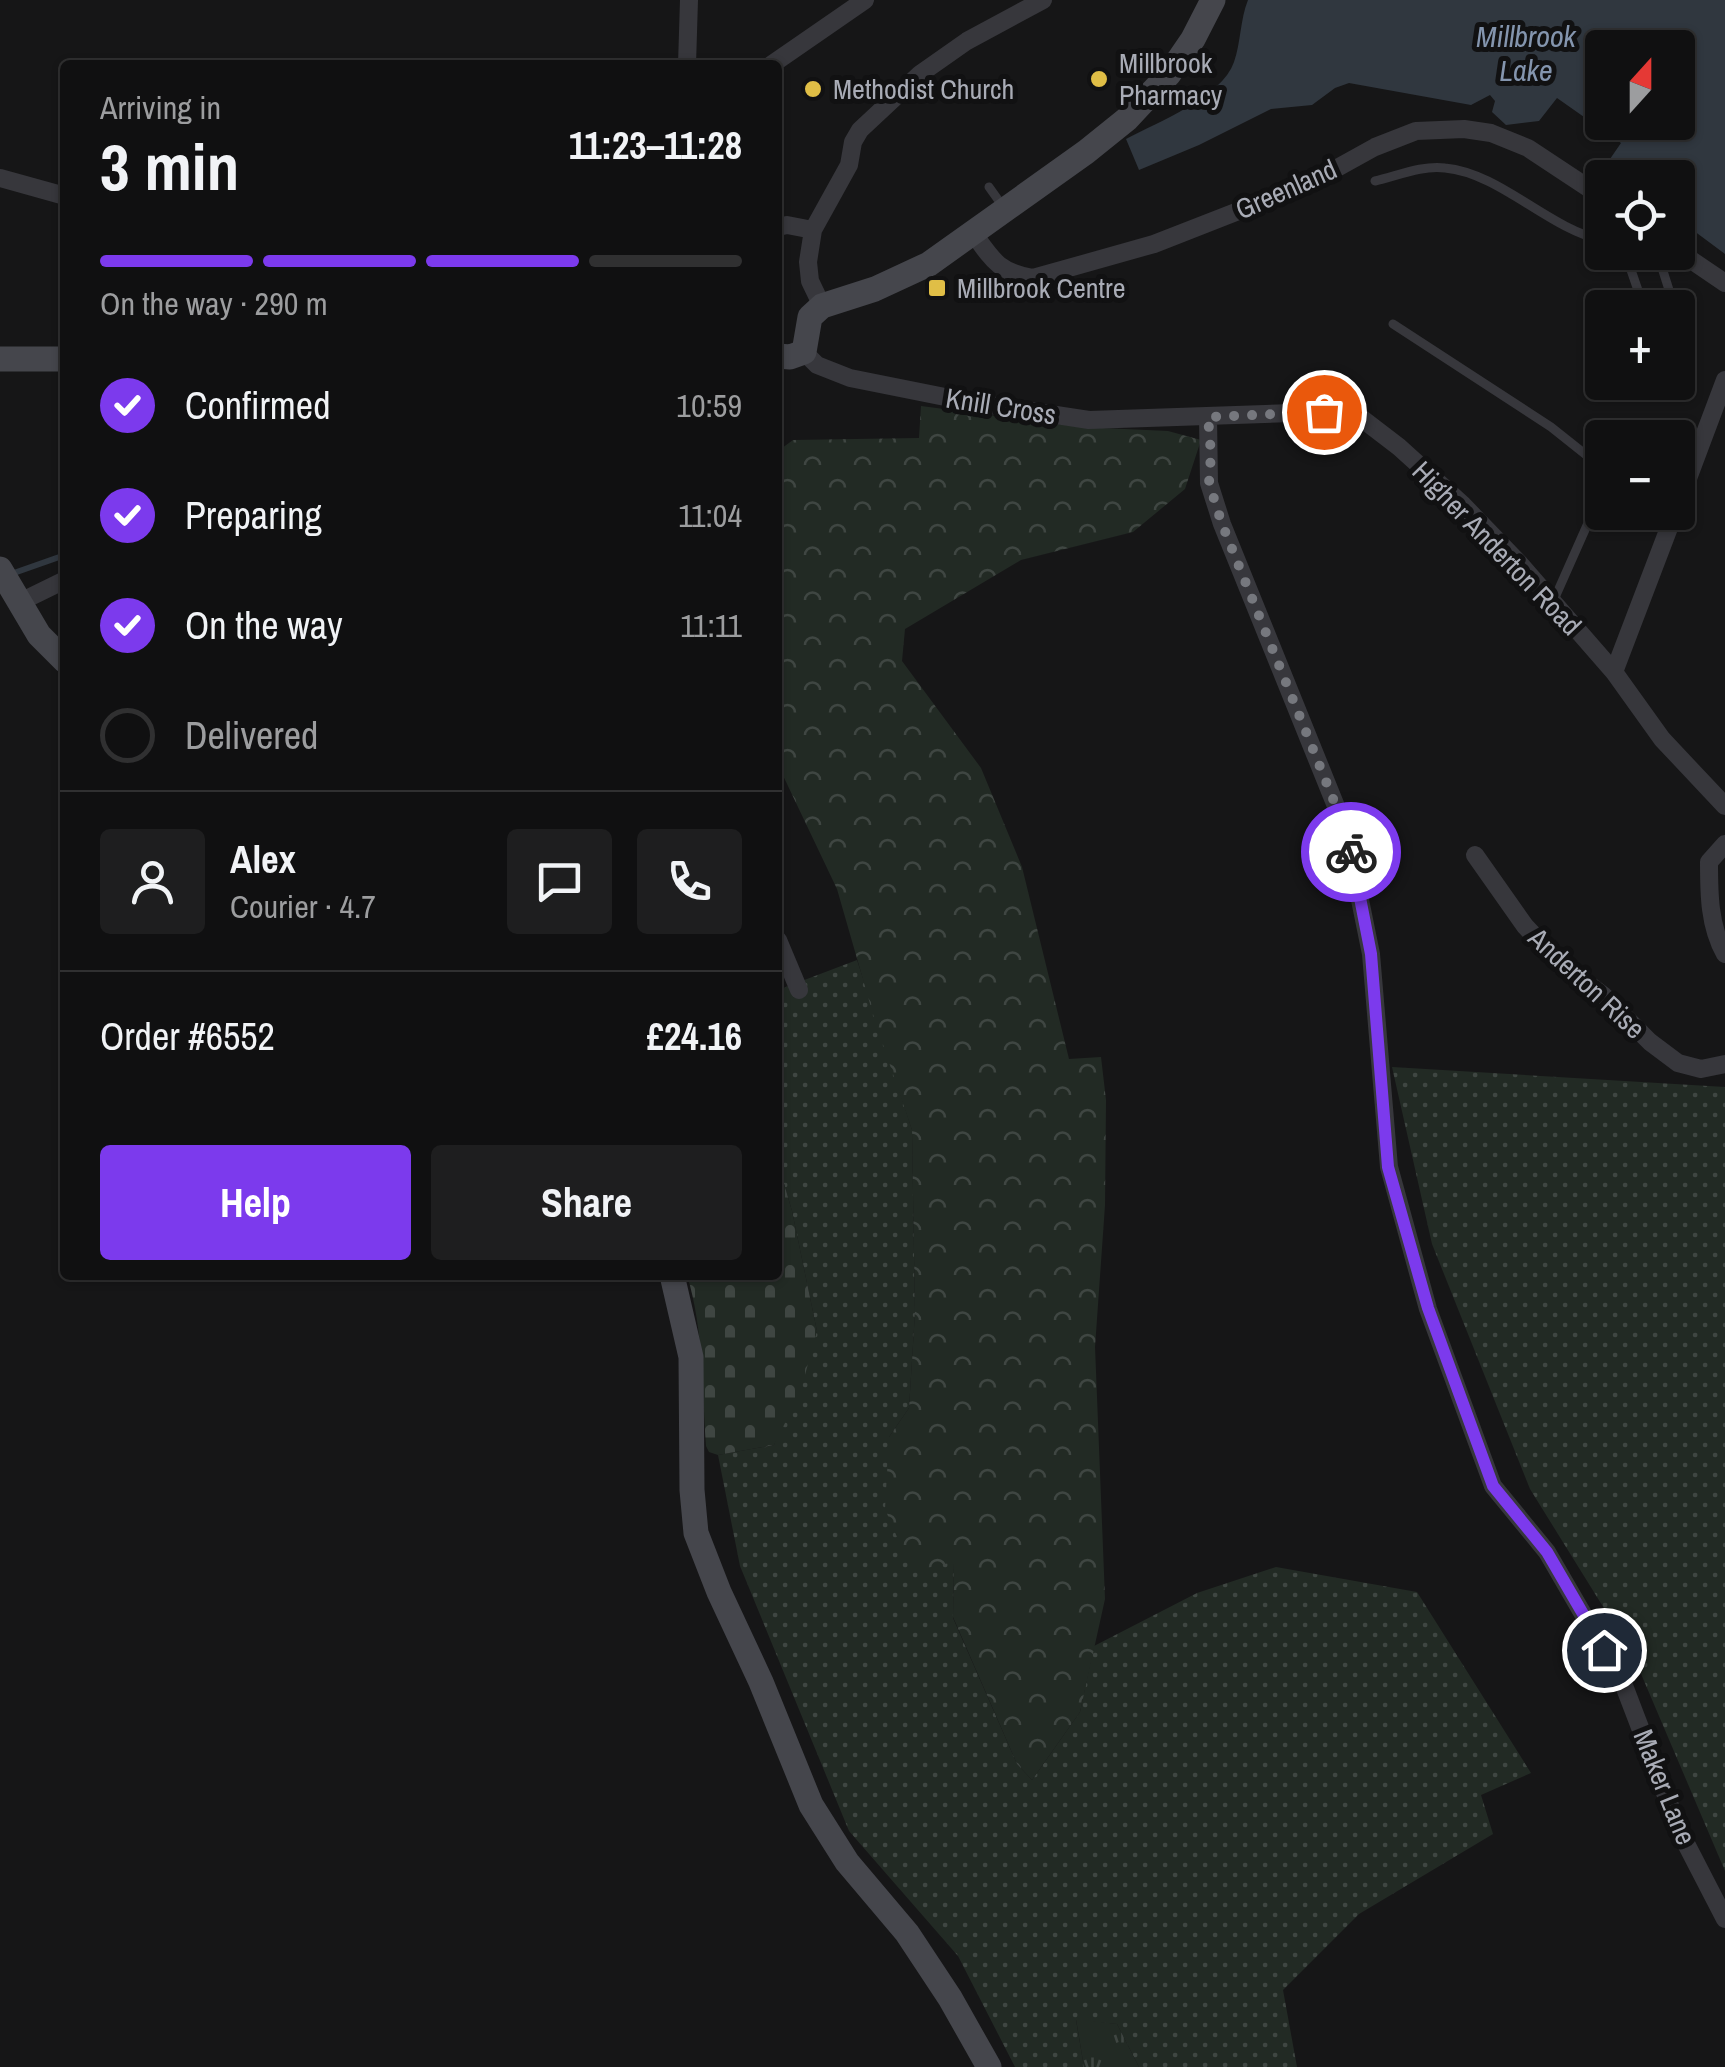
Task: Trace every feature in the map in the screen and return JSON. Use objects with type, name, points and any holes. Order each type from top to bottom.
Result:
[{"type":"main road","points":[[782,356],[804,352],[810,317],[822,306],[876,289],[929,264],[1127,119],[1168,74],[1193,39],[1213,0]]},
{"type":"main road","points":[[0,359],[60,358]]},
{"type":"main road","points":[[9,585],[39,635],[60,655]]},
{"type":"main road","points":[[673,1280],[691,1357],[696,1533],[719,1592],[811,1805],[847,1862],[907,1933],[989,2067]]},
{"type":"street","points":[[687,60],[690,0]]},
{"type":"street","points":[[778,60],[865,0]]},
{"type":"street","points":[[822,306],[810,280],[812,230],[849,166],[853,142],[860,130],[920,74],[1043,0]]},
{"type":"street","name":"Greenland","points":[[974,234],[994,264],[1012,274],[1033,278],[1154,244],[1310,183],[1375,147],[1416,131],[1491,133],[1528,148],[1585,185]]},
{"type":"street","points":[[0,178],[60,195]]},
{"type":"street","points":[[782,227],[812,230]]},
{"type":"street","points":[[1695,263],[1725,283]]},
{"type":"street","name":"Knill Cross","points":[[804,352],[833,374],[970,402],[1089,420],[1208,417]]},
{"type":"street","points":[[1695,460],[1725,380]]},
{"type":"street","name":"Higher Anderton Road","points":[[1208,417],[1352,410],[1463,505],[1614,672],[1662,739],[1725,806]]},
{"type":"street","name":"Maker Lane","points":[[1208,417],[1209,483],[1222,524],[1346,831],[1371,954],[1388,1167],[1428,1308],[1493,1486],[1547,1552],[1623,1684],[1680,1832],[1725,1919]]},
{"type":"street","points":[[1614,672],[1668,530]]},
{"type":"street","points":[[9,585],[60,580]]},
{"type":"street","points":[[1725,844],[1710,862],[1710,903],[1718,942],[1725,954]]},
{"type":"street","name":"Anderton Rise","points":[[1476,856],[1526,926],[1558,961],[1604,996],[1650,1042],[1678,1063],[1701,1069],[1725,1064]]},
{"type":"street","points":[[782,950],[799,990]]},
{"type":"lane","points":[[1375,182],[1429,168],[1447,168],[1492,185],[1585,232]]},
{"type":"lane","points":[[989,187],[1006,211]]},
{"type":"lane","points":[[1393,324],[1585,454]]},
{"type":"lane","points":[[1553,602],[1585,530]]},
{"type":"green space","points":[[921,406],[1080,427],[1168,431],[1201,440],[1185,489],[1133,532],[1021,560],[905,629],[902,661],[981,768],[1022,867],[1069,1059],[1101,1057],[1106,1100],[1105,1205],[1095,1347],[1105,1599],[1080,1712],[1032,1780],[1017,1764],[953,1617],[954,1562],[918,1570],[900,1544],[885,1509],[889,1437],[909,1408],[915,1313],[912,1130],[837,889],[782,773],[782,448],[793,440],[919,438]]},
{"type":"green space","points":[[857,960],[912,1130],[915,1313],[909,1408],[889,1437],[954,1562],[953,1618],[1017,1764],[1032,1780],[1080,1712],[1094,1646],[1197,1593],[1276,1567],[1417,1592],[1531,1773],[1481,1795],[1493,1834],[1359,1914],[1283,1990],[1297,2067],[1139,2067],[1117,2024],[1076,2020],[1084,2067],[1015,2067],[958,1956],[849,1831],[740,1566],[718,1455],[774,1445],[817,1331],[782,1177],[782,988]]},
{"type":"green space","points":[[1392,1067],[1725,1087],[1725,1871],[1633,1655],[1530,1489],[1432,1244]]},
{"type":"green space","points":[[782,1177],[817,1331],[800,1393],[774,1445],[718,1455],[709,1452],[688,1280],[782,1280]]},
{"type":"green space","points":[[1076,2019],[1117,2024],[1139,2067],[1084,2067]]},
{"type":"water","name":"Millbrook Lake","points":[[1248,0],[1725,0],[1725,254],[1695,232],[1695,160],[1609,160],[1621,143],[1617,140],[1695,140],[1695,30],[1585,30],[1585,118],[1557,98],[1539,121],[1506,125],[1492,112],[1495,101],[1490,95],[1471,105],[1349,83],[1312,105],[1271,109],[1139,170],[1126,139],[1188,107],[1217,86],[1234,62]]},
{"type":"waterway","points":[[11,574],[60,557]]},
{"type":"way so far","points":[[1324,412],[1208,417],[1209,483],[1351,852]]},
{"type":"place","name":"Millbrook Pharmacy","points":[[1099,79]]},
{"type":"place","name":"Methodist Church","points":[[813,89]]},
{"type":"place","name":"Millbrook Centre","points":[[937,288]]},
{"type":"route","points":[[1351,852],[1371,954],[1388,1167],[1428,1308],[1493,1486],[1547,1552],[1604,1650]]}]
